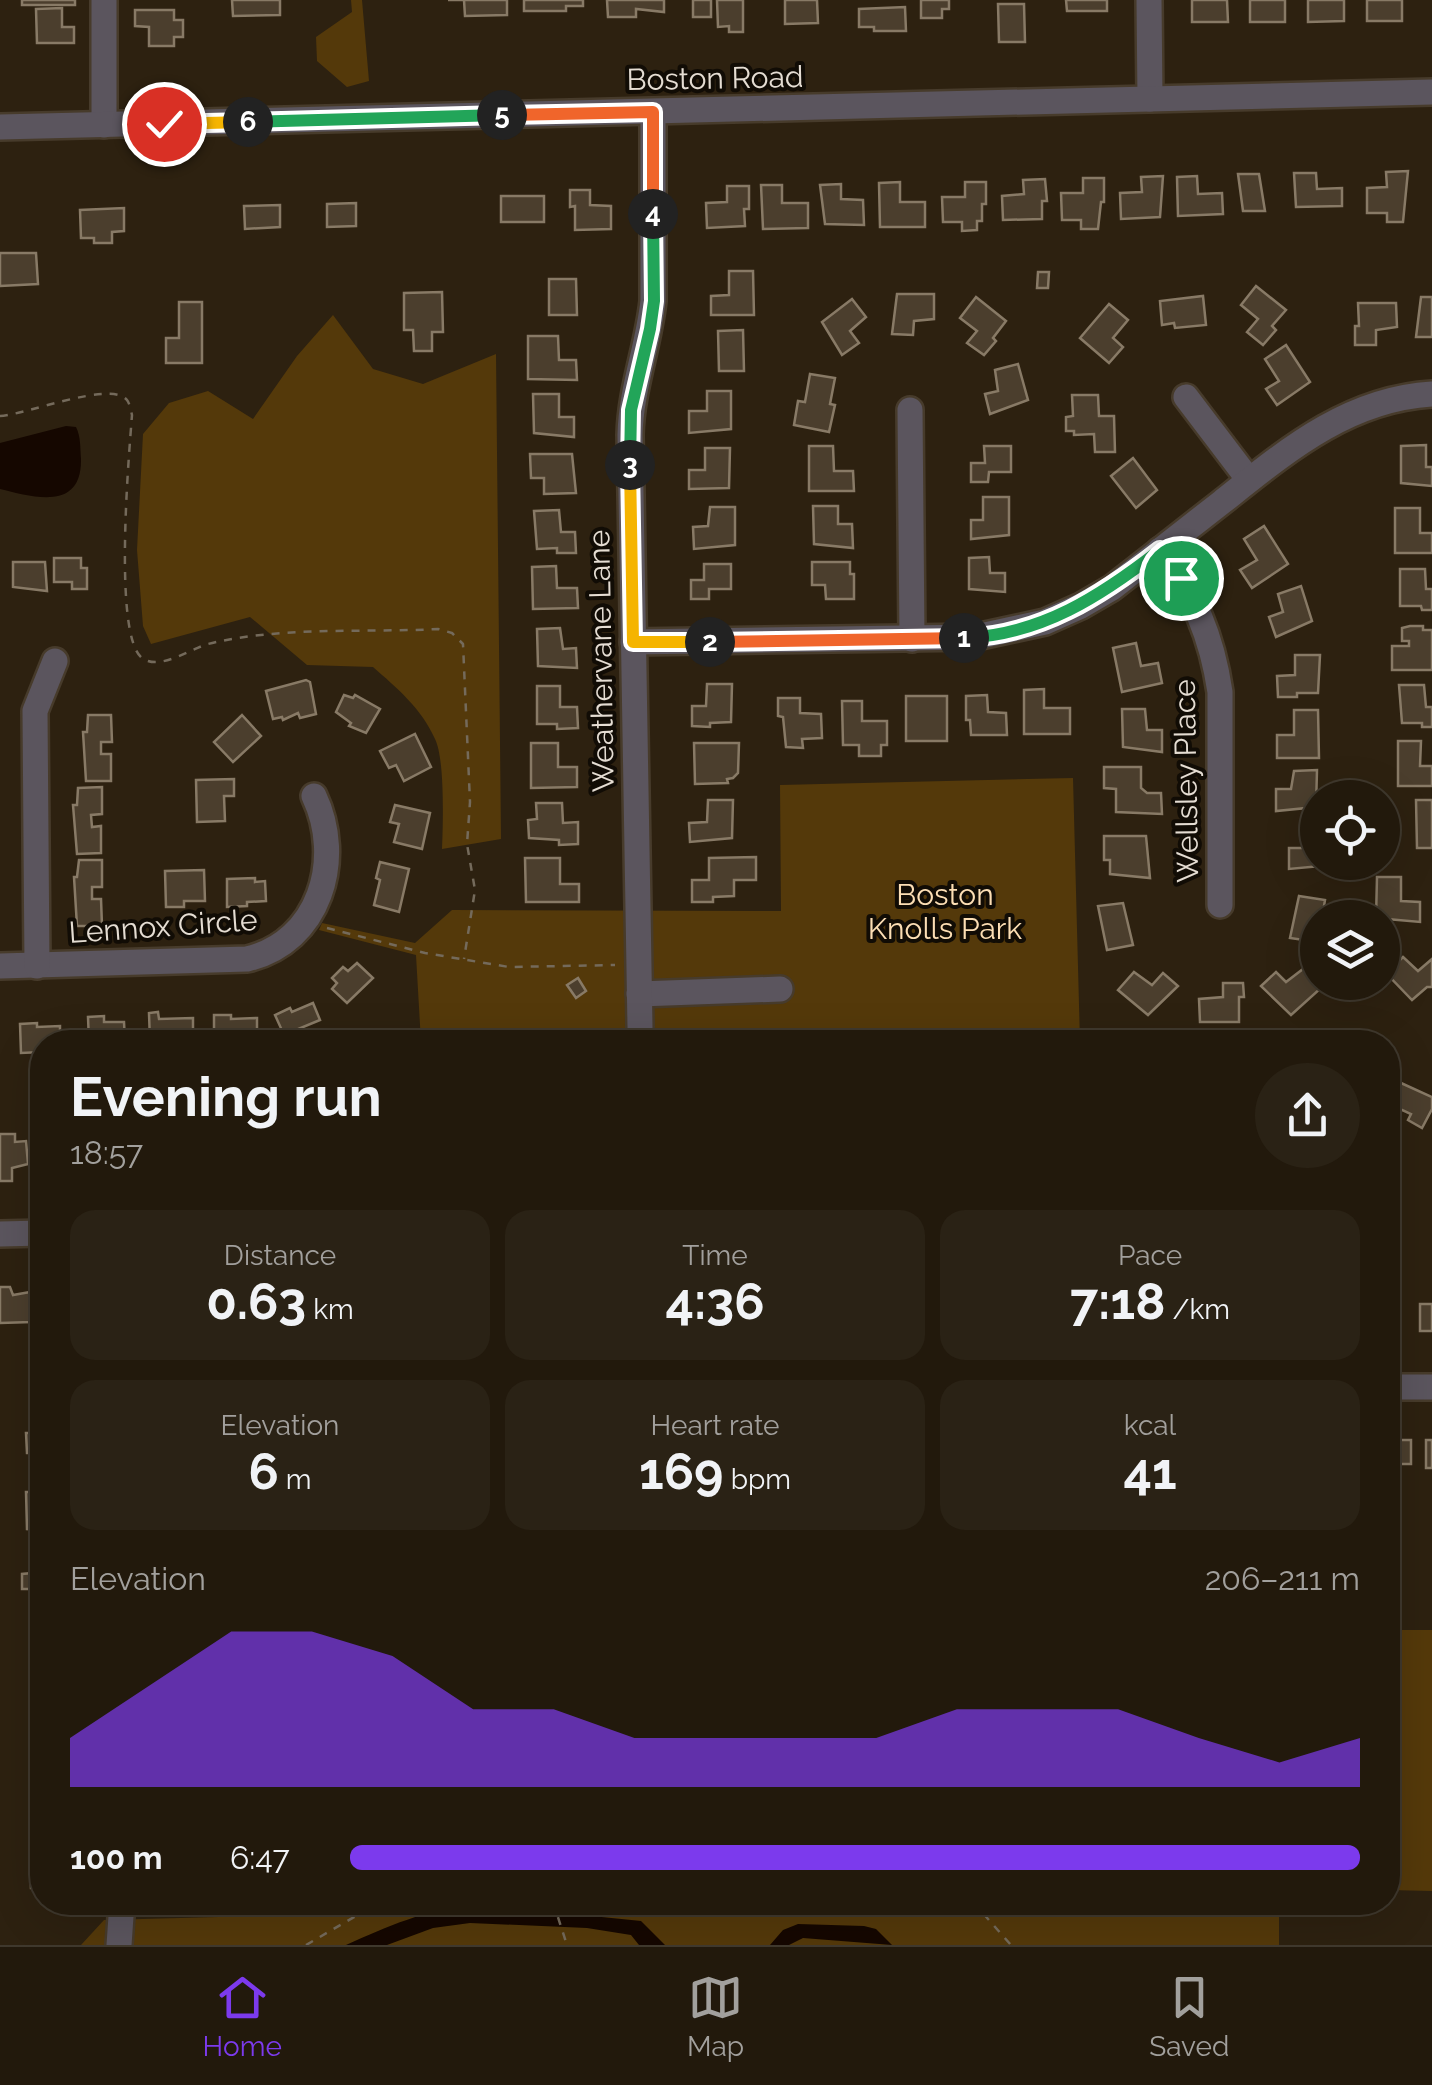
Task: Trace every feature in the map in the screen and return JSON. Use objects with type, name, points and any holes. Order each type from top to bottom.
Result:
[{"type":"street","points":[[104,0],[104,124]]},
{"type":"street","points":[[1149,0],[1150,99]]},
{"type":"street","name":"Boston Road","points":[[0,127],[1432,92]]},
{"type":"street","name":"Weathervane Lane","points":[[640,1027],[631,410],[654,301],[653,112]]},
{"type":"street","points":[[633,642],[976,637],[1045,622],[1112,588],[1303,439],[1332,422],[1390,401],[1432,394]]},
{"type":"street","points":[[1186,397],[1249,480]]},
{"type":"street","points":[[910,410],[912,639]]},
{"type":"street","name":"Wellsley Place","points":[[1160,550],[1196,605],[1216,662],[1220,692],[1220,905]]},
{"type":"street","points":[[37,966],[35,711],[56,661]]},
{"type":"street","points":[[306,924],[325,861],[326,834],[314,796]]},
{"type":"street","name":"Lennox Circle","points":[[0,966],[248,959],[280,948],[306,924]]},
{"type":"street","points":[[639,994],[780,990]]},
{"type":"street","points":[[0,1234],[30,1233]]},
{"type":"street","points":[[1400,1386],[1432,1386]]},
{"type":"street","points":[[120,1945],[121,1915]]},
{"type":"path","points":[[0,416],[104,394],[128,400],[132,415],[125,521],[126,584],[133,641],[136,651],[146,660],[160,661],[206,644],[272,635],[438,629],[460,638],[470,802],[467,844],[475,890],[464,960]]},
{"type":"path","points":[[306,924],[508,967],[638,965]]},
{"type":"path","points":[[306,1945],[358,1915]]},
{"type":"path","points":[[556,1915],[567,1945]]},
{"type":"path","points":[[984,1915],[1010,1945]]},
{"type":"green space","points":[[351,0],[362,0],[369,81],[347,87],[317,61],[316,37],[352,12]]},
{"type":"green space","points":[[333,315],[373,369],[423,384],[496,354],[501,839],[442,849],[442,776],[435,739],[416,709],[373,667],[307,665],[250,617],[151,644],[143,626],[137,550],[143,434],[169,403],[208,391],[253,419],[297,356]]},
{"type":"green space","name":"Boston Knolls Park","points":[[1073,778],[1080,1030],[420,1030],[416,955],[319,930],[322,923],[415,943],[452,910],[781,911],[780,785]]},
{"type":"green space","points":[[1400,1630],[1432,1630],[1432,1891],[1400,1890]]},
{"type":"green space","points":[[1279,1915],[1279,1945],[81,1945],[104,1920],[259,1916]]},
{"type":"shaded area","points":[[66,426],[76,427],[80,439],[79,476],[73,487],[53,497],[0,489],[0,443]]},
{"type":"shaded area","points":[[424,1915],[581,1915],[641,1921],[665,1945],[639,1945],[631,1935],[587,1928],[470,1923],[433,1928],[387,1945],[346,1945]]},
{"type":"shaded area","points":[[798,1924],[864,1926],[876,1929],[892,1945],[803,1938],[789,1945],[770,1945],[783,1930]]},
{"type":"building","points":[[22,0],[75,0],[75,5],[22,5]]},
{"type":"building","points":[[232,0],[280,0],[280,15],[233,16]]},
{"type":"building","points":[[464,0],[507,0],[507,15],[465,16]]},
{"type":"building","points":[[524,0],[583,0],[583,6],[566,6],[566,11],[524,11]]},
{"type":"building","points":[[607,0],[664,0],[664,12],[636,9],[636,17],[608,17]]},
{"type":"building","points":[[693,0],[711,0],[711,17],[693,17]]},
{"type":"building","points":[[717,0],[743,0],[743,32],[729,32],[729,26],[718,27]]},
{"type":"building","points":[[785,0],[817,0],[818,23],[785,24]]},
{"type":"building","points":[[921,0],[949,0],[949,9],[942,9],[942,18],[921,18]]},
{"type":"building","points":[[1066,0],[1107,0],[1107,11],[1067,11]]},
{"type":"building","points":[[1192,0],[1227,0],[1228,22],[1192,22]]},
{"type":"building","points":[[1250,0],[1285,0],[1285,22],[1250,22]]},
{"type":"building","points":[[1308,0],[1344,0],[1344,21],[1308,22]]},
{"type":"building","points":[[1367,0],[1402,0],[1402,21],[1367,21]]},
{"type":"building","points":[[998,4],[1024,4],[1025,42],[999,42]]},
{"type":"building","points":[[905,7],[906,31],[859,27],[859,9]]},
{"type":"building","points":[[62,8],[62,27],[74,27],[74,43],[37,43],[36,9]]},
{"type":"building","points":[[135,10],[174,10],[174,20],[183,20],[183,37],[174,37],[174,46],[149,46],[149,27],[135,26]]},
{"type":"building","points":[[1408,171],[1403,222],[1387,222],[1387,213],[1367,213],[1367,188],[1387,187],[1386,172]]},
{"type":"building","points":[[1294,173],[1316,173],[1317,189],[1342,188],[1342,206],[1296,207]]},
{"type":"building","points":[[1238,174],[1259,174],[1265,211],[1243,211]]},
{"type":"building","points":[[1163,176],[1160,217],[1121,219],[1120,193],[1142,192],[1141,177]]},
{"type":"building","points":[[1197,176],[1198,194],[1222,193],[1223,214],[1178,216],[1177,177]]},
{"type":"building","points":[[1083,178],[1104,178],[1098,229],[1081,229],[1081,220],[1062,220],[1061,193],[1083,193]]},
{"type":"building","points":[[1045,179],[1047,201],[1042,201],[1042,219],[1003,220],[1002,196],[1024,194],[1023,180]]},
{"type":"building","points":[[900,182],[900,202],[925,202],[925,227],[880,227],[879,183]]},
{"type":"building","points":[[965,182],[986,182],[986,204],[982,204],[982,221],[977,221],[977,230],[962,231],[962,222],[943,222],[942,197],[965,197]]},
{"type":"building","points":[[841,184],[841,199],[863,200],[864,225],[825,224],[820,185]]},
{"type":"building","points":[[761,185],[782,185],[782,203],[808,203],[808,228],[763,229]]},
{"type":"building","points":[[727,186],[749,186],[745,226],[707,228],[706,203],[727,202]]},
{"type":"building","points":[[570,190],[590,190],[590,205],[611,206],[611,229],[575,230]]},
{"type":"building","points":[[501,196],[544,196],[544,222],[501,222]]},
{"type":"building","points":[[356,203],[356,226],[327,227],[327,204]]},
{"type":"building","points":[[280,205],[280,227],[245,229],[244,206]]},
{"type":"building","points":[[124,208],[124,231],[112,232],[112,243],[81,238],[80,210]]},
{"type":"building","points":[[0,253],[36,253],[38,284],[0,286]]},
{"type":"building","points":[[729,271],[753,271],[754,315],[711,315],[711,296],[729,295]]},
{"type":"building","points":[[1038,272],[1049,272],[1048,288],[1037,288]]},
{"type":"building","points":[[549,279],[576,279],[577,315],[549,315]]},
{"type":"building","points":[[1256,286],[1286,310],[1263,345],[1247,332],[1258,319],[1241,305]]},
{"type":"building","points":[[442,292],[443,332],[432,332],[432,351],[414,351],[413,330],[404,330],[404,293]]},
{"type":"building","points":[[897,294],[934,294],[934,319],[914,321],[913,335],[892,334]]},
{"type":"building","points":[[1203,296],[1206,325],[1162,325],[1160,301]]},
{"type":"building","points":[[976,297],[1006,321],[984,355],[967,343],[977,331],[960,318]]},
{"type":"building","points":[[1421,297],[1432,297],[1432,337],[1416,337]]},
{"type":"building","points":[[852,299],[866,317],[850,331],[859,343],[842,355],[822,322]]},
{"type":"building","points":[[179,302],[202,302],[202,363],[166,363],[166,338],[179,338]]},
{"type":"building","points":[[1358,303],[1396,303],[1397,327],[1376,330],[1376,345],[1355,345]]},
{"type":"building","points":[[1109,304],[1128,320],[1113,338],[1123,347],[1109,363],[1080,338]]},
{"type":"building","points":[[743,330],[744,371],[719,371],[718,331]]},
{"type":"building","points":[[528,336],[558,336],[559,360],[576,360],[577,380],[528,379]]},
{"type":"building","points":[[1286,345],[1310,382],[1277,405],[1266,389],[1279,381],[1265,359]]},
{"type":"building","points":[[1018,364],[1028,400],[990,414],[985,394],[998,391],[995,370]]},
{"type":"building","points":[[810,374],[835,378],[829,432],[794,425],[798,401],[805,402]]},
{"type":"building","points":[[707,391],[731,391],[731,429],[689,433],[689,411],[707,411]]},
{"type":"building","points":[[533,394],[559,394],[559,417],[574,417],[574,437],[534,433]]},
{"type":"building","points":[[1072,395],[1098,395],[1099,416],[1114,416],[1115,452],[1095,452],[1094,434],[1074,435],[1074,431],[1066,431],[1066,417],[1073,416]]},
{"type":"building","points":[[1426,445],[1426,467],[1432,467],[1432,486],[1401,483],[1401,446]]},
{"type":"building","points":[[809,446],[833,446],[834,471],[853,471],[854,491],[809,491]]},
{"type":"building","points":[[984,446],[1011,446],[1011,472],[989,472],[988,482],[971,482],[971,463],[985,463]]},
{"type":"building","points":[[705,448],[730,448],[729,488],[689,489],[689,470],[705,470]]},
{"type":"building","points":[[530,454],[572,454],[576,493],[544,494],[544,478],[531,478]]},
{"type":"building","points":[[1133,458],[1157,490],[1136,508],[1111,476]]},
{"type":"building","points":[[983,497],[1009,497],[1009,535],[971,539],[971,520],[983,520]]},
{"type":"building","points":[[813,506],[838,506],[838,524],[852,524],[853,548],[814,544]]},
{"type":"building","points":[[710,507],[735,507],[735,545],[694,549],[693,527],[708,526]]},
{"type":"building","points":[[1395,508],[1420,508],[1420,533],[1432,533],[1432,553],[1395,553]]},
{"type":"building","points":[[559,510],[561,532],[575,532],[576,553],[557,553],[557,548],[537,549],[534,511]]},
{"type":"building","points":[[1264,526],[1288,564],[1252,588],[1240,570],[1257,560],[1244,539]]},
{"type":"building","points":[[989,557],[990,573],[1005,573],[1005,592],[969,589],[969,558]]},
{"type":"building","points":[[54,558],[81,558],[81,568],[87,568],[87,589],[72,589],[72,582],[54,582]]},
{"type":"building","points":[[13,562],[45,562],[47,591],[13,587]]},
{"type":"building","points":[[812,562],[850,562],[854,599],[826,599],[825,585],[812,585]]},
{"type":"building","points":[[704,564],[731,564],[731,589],[709,589],[709,599],[691,599],[691,580],[704,580]]},
{"type":"building","points":[[556,566],[557,588],[577,588],[578,608],[533,609],[532,567]]},
{"type":"building","points":[[1400,569],[1425,569],[1426,589],[1432,589],[1432,610],[1400,606]]},
{"type":"building","points":[[1301,586],[1312,621],[1276,637],[1269,617],[1283,612],[1278,594]]},
{"type":"building","points":[[560,628],[563,649],[576,648],[577,668],[538,666],[537,629]]},
{"type":"building","points":[[1402,628],[1432,630],[1432,670],[1392,670],[1392,646],[1409,646],[1409,641],[1402,641]]},
{"type":"building","points":[[1136,643],[1141,666],[1158,663],[1162,683],[1122,692],[1113,648]]},
{"type":"building","points":[[1295,655],[1320,655],[1318,693],[1278,697],[1277,676],[1295,675]]},
{"type":"building","points":[[310,682],[316,714],[300,718],[298,713],[283,720],[273,719],[266,691]]},
{"type":"building","points":[[707,684],[732,684],[731,722],[692,726],[692,706],[706,706]]},
{"type":"building","points":[[1399,685],[1424,685],[1426,707],[1432,707],[1432,727],[1402,723]]},
{"type":"building","points":[[537,686],[560,686],[560,707],[577,707],[578,728],[557,729],[557,724],[537,724]]},
{"type":"building","points":[[1044,689],[1044,708],[1070,708],[1070,734],[1024,734],[1024,690]]},
{"type":"building","points":[[344,695],[355,695],[380,709],[366,733],[349,726],[351,723],[336,712]]},
{"type":"building","points":[[987,695],[988,712],[1006,713],[1007,735],[971,735],[970,720],[966,720],[966,696]]},
{"type":"building","points":[[906,696],[947,696],[947,741],[906,741]]},
{"type":"building","points":[[778,698],[800,698],[800,713],[821,714],[822,738],[802,739],[803,748],[786,747]]},
{"type":"building","points":[[842,701],[862,701],[862,721],[887,721],[887,745],[881,745],[881,756],[859,756],[859,745],[843,745]]},
{"type":"building","points":[[1122,709],[1145,709],[1147,730],[1162,730],[1162,752],[1123,747]]},
{"type":"building","points":[[1294,710],[1318,710],[1319,758],[1277,758],[1277,735],[1294,735]]},
{"type":"building","points":[[88,715],[111,715],[112,742],[101,742],[101,754],[111,754],[111,781],[86,781],[83,732],[87,732]]},
{"type":"building","points":[[242,715],[261,736],[233,762],[214,742]]},
{"type":"building","points":[[415,734],[431,767],[404,781],[396,765],[389,768],[380,751]]},
{"type":"building","points":[[1398,741],[1421,741],[1420,766],[1432,766],[1432,786],[1400,786]]},
{"type":"building","points":[[531,743],[558,743],[558,767],[577,767],[577,787],[531,788]]},
{"type":"building","points":[[694,743],[739,743],[738,773],[727,779],[728,783],[695,784]]},
{"type":"building","points":[[1104,767],[1141,767],[1141,788],[1147,793],[1161,793],[1162,814],[1116,812],[1116,789],[1104,788]]},
{"type":"building","points":[[1317,770],[1317,780],[1300,780],[1300,809],[1276,811],[1276,789],[1291,789],[1294,771]]},
{"type":"building","points":[[234,779],[234,796],[224,796],[225,821],[197,822],[196,780]]},
{"type":"building","points":[[102,787],[102,814],[91,815],[92,827],[101,826],[101,853],[77,854],[73,805],[77,805],[78,788]]},
{"type":"building","points":[[708,800],[733,800],[732,838],[690,842],[689,823],[707,822]]},
{"type":"building","points":[[1416,800],[1432,800],[1432,848],[1417,848]]},
{"type":"building","points":[[536,803],[562,803],[563,823],[578,822],[578,844],[559,845],[559,840],[529,838],[528,820],[537,819]]},
{"type":"building","points":[[395,805],[430,813],[422,849],[394,842],[399,824],[390,822]]},
{"type":"building","points":[[1104,836],[1146,836],[1150,878],[1110,874],[1110,860],[1104,860]]},
{"type":"building","points":[[1289,848],[1300,848],[1300,868],[1289,869]]},
{"type":"building","points":[[756,857],[756,880],[734,880],[734,896],[692,902],[692,880],[709,880],[709,858]]},
{"type":"building","points":[[525,858],[560,858],[560,884],[579,884],[579,902],[526,902]]},
{"type":"building","points":[[79,860],[102,860],[102,887],[92,887],[92,899],[101,899],[102,926],[77,926],[74,877]]},
{"type":"building","points":[[380,862],[409,869],[399,912],[374,905]]},
{"type":"building","points":[[204,870],[205,901],[184,901],[184,907],[166,907],[165,871]]},
{"type":"building","points":[[1401,877],[1401,901],[1420,902],[1420,922],[1400,920],[1400,900],[1376,900],[1377,880]]},
{"type":"building","points":[[255,878],[255,882],[265,881],[266,901],[227,907],[227,879]]},
{"type":"building","points":[[1299,896],[1325,900],[1300,900],[1300,939],[1290,938]]},
{"type":"building","points":[[1123,903],[1133,945],[1107,950],[1098,906]]},
{"type":"building","points":[[1403,957],[1418,971],[1432,959],[1432,987],[1412,1000],[1400,988]]},
{"type":"building","points":[[357,963],[373,978],[347,1003],[332,989],[337,983],[332,978],[343,967],[348,971]]},
{"type":"building","points":[[1300,971],[1300,1000],[1308,1000],[1291,1015],[1261,986],[1276,972],[1286,982]]},
{"type":"building","points":[[1134,972],[1152,985],[1163,973],[1178,986],[1148,1015],[1118,990]]},
{"type":"building","points":[[578,978],[586,991],[576,998],[567,985]]},
{"type":"building","points":[[1223,983],[1243,983],[1239,1022],[1200,1022],[1199,999],[1223,997]]},
{"type":"building","points":[[313,1003],[320,1020],[296,1030],[282,1030],[275,1015],[290,1008],[292,1012]]},
{"type":"building","points":[[158,1012],[159,1019],[193,1018],[193,1030],[150,1030],[149,1013]]},
{"type":"building","points":[[214,1015],[257,1018],[257,1030],[214,1030]]},
{"type":"building","points":[[104,1016],[104,1022],[124,1022],[124,1030],[89,1030],[88,1017]]},
{"type":"building","points":[[20,1024],[60,1026],[60,1030],[30,1030],[30,1053],[21,1053]]},
{"type":"building","points":[[1400,1085],[1432,1097],[1432,1109],[1422,1128],[1408,1120],[1411,1114],[1400,1109]]},
{"type":"building","points":[[0,1134],[15,1134],[15,1142],[26,1141],[28,1164],[12,1168],[12,1181],[0,1181]]},
{"type":"building","points":[[0,1287],[10,1287],[13,1295],[30,1292],[30,1322],[0,1323]]},
{"type":"building","points":[[1420,1304],[1432,1304],[1432,1331],[1420,1331]]},
{"type":"building","points":[[26,1433],[30,1433],[30,1453]]},
{"type":"building","points":[[1400,1440],[1411,1440],[1411,1464],[1400,1464]]},
{"type":"building","points":[[1426,1440],[1432,1440],[1432,1468],[1426,1468]]},
{"type":"building","points":[[26,1492],[30,1492],[30,1529]]},
{"type":"building","points":[[30,1573],[30,1589],[22,1589],[22,1574]]},
{"type":"route","points":[[164,124],[653,112],[654,301],[636,379],[630,435],[633,642],[976,637],[1011,632],[1082,606],[1160,550],[1181,578]]}]
